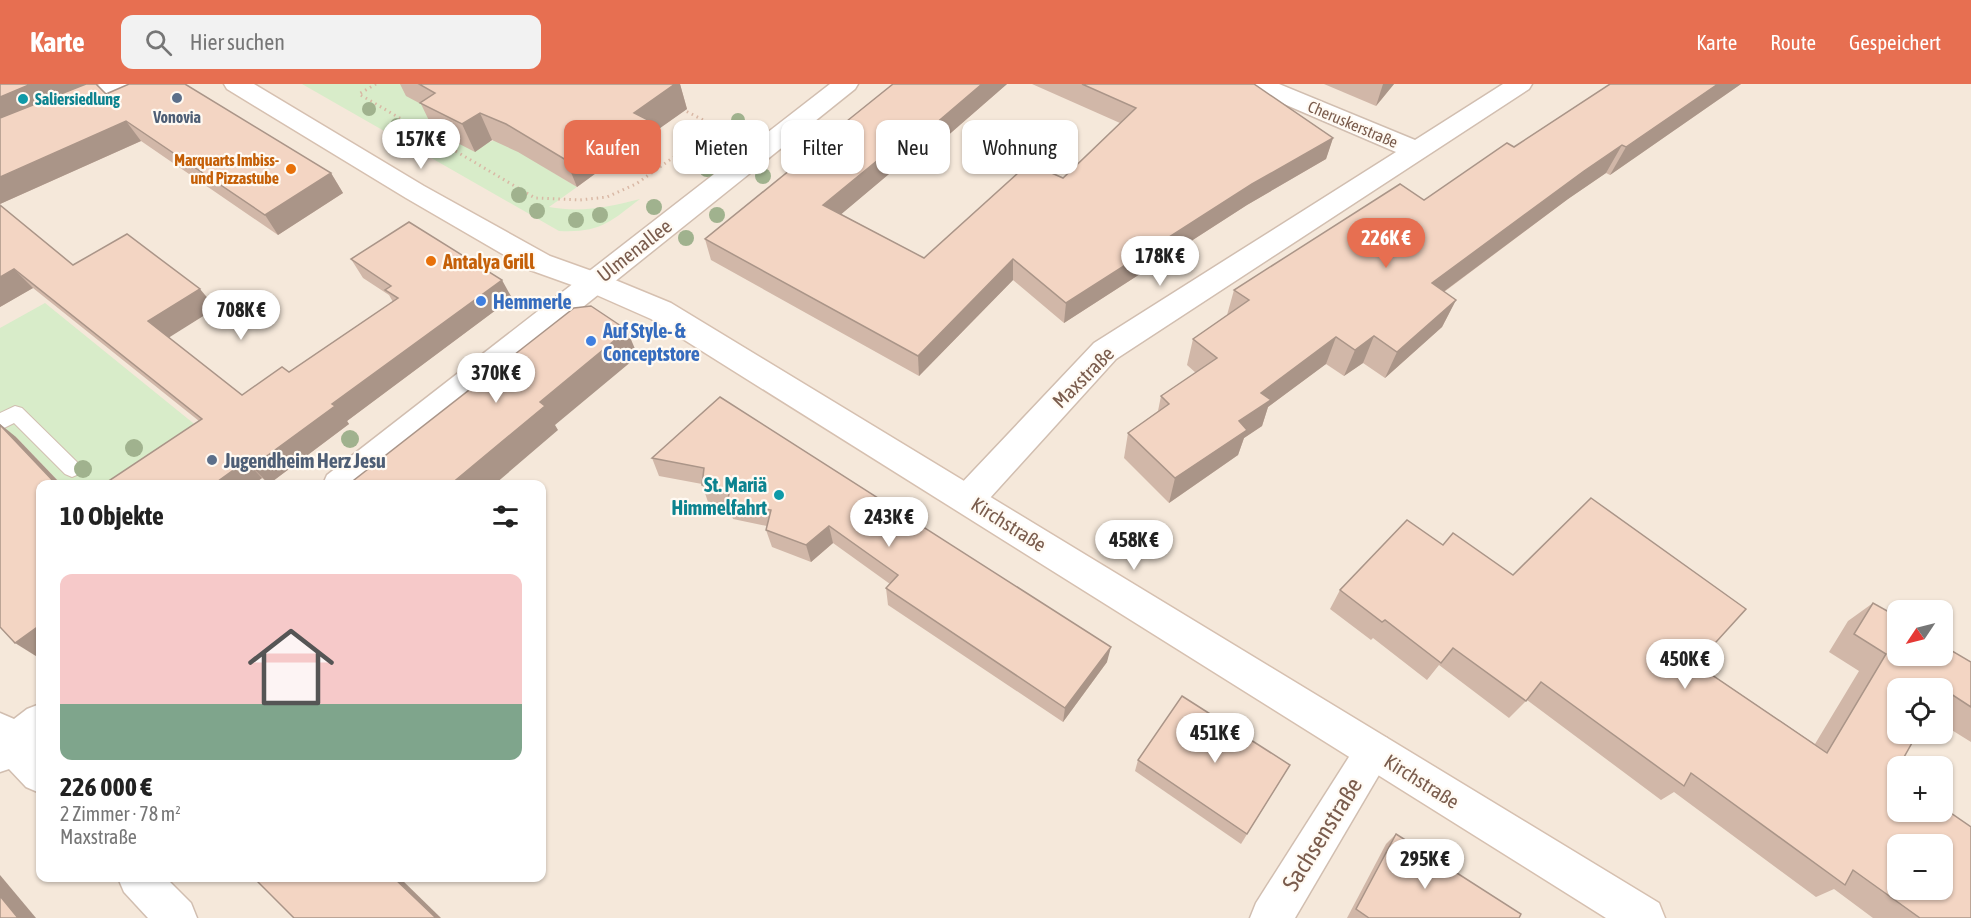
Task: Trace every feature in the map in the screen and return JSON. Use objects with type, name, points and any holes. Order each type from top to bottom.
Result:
[{"type":"street","points":[[0,136],[121,84]]},
{"type":"street","name":"Kirchstraße","points":[[236,84],[415,192],[540,263],[593,282],[660,311],[1644,918]]},
{"type":"street","name":"Ulmenallee","points":[[769,144],[846,84]]},
{"type":"street","name":"Cheruskerstraße","points":[[1258,84],[1414,150]]},
{"type":"street","name":"Maxstraße","points":[[968,499],[1105,351],[1414,150],[1520,84]]},
{"type":"street","name":"Ulmenallee","points":[[344,480],[730,174]]},
{"type":"street","points":[[13,738],[36,769]]},
{"type":"street","name":"Sachsenstraße","points":[[1271,918],[1374,751]]},
{"type":"street","points":[[142,882],[176,918]]},
{"type":"lane","points":[[0,423],[15,413],[72,469]]},
{"type":"path","points":[[376,84],[359,94],[535,198],[580,200],[607,197],[636,184],[651,174]]},
{"type":"path","points":[[676,106],[703,120]]},
{"type":"shaded area","points":[[0,84],[1971,84],[1971,918],[0,918]]},
{"type":"green space","points":[[302,84],[425,84],[490,142],[498,139],[577,187],[549,207],[595,208],[640,199],[612,220],[595,228],[559,231]]},
{"type":"green space","points":[[45,303],[214,440],[155,480],[57,480],[16,437],[0,448],[0,328]]},
{"type":"building","points":[[0,84],[31,84],[0,97]]},
{"type":"building","points":[[86,84],[96,84],[106,94],[129,84],[185,84],[331,173],[265,215],[126,121],[0,177],[0,118]]},
{"type":"building","points":[[419,84],[675,84],[634,113],[648,120],[564,120],[564,159],[506,124],[480,113],[462,124],[420,103],[435,93]]},
{"type":"building","points":[[893,84],[982,84],[940,120],[876,120],[876,162],[864,171],[864,120],[848,120]]},
{"type":"building","points":[[1082,84],[1254,84],[1333,138],[1252,184],[1066,303],[1013,259],[918,356],[705,239],[785,174],[861,174],[823,205],[924,258],[1017,174],[1054,174],[1063,178],[1067,174],[1078,174],[1078,164],[1136,108]]},
{"type":"building","points":[[1610,84],[1718,84],[1626,147],[1622,145],[1584,171],[1432,283],[1456,300],[1397,352],[1374,336],[1355,350],[1336,337],[1261,393],[1271,400],[1239,421],[1247,430],[1175,478],[1128,433],[1169,404],[1161,396],[1217,358],[1193,339],[1249,300],[1234,290],[1400,184],[1424,200],[1507,143],[1514,147]]},
{"type":"building","points":[[0,205],[73,265],[127,234],[200,289],[148,321],[242,395],[282,367],[289,372],[398,298],[385,290],[391,286],[351,259],[409,222],[502,280],[332,404],[335,406],[252,467],[246,461],[220,480],[110,480],[202,419],[14,269],[0,277]]},
{"type":"building","points":[[591,306],[627,330],[540,402],[545,406],[456,480],[354,480],[574,308]]},
{"type":"building","points":[[720,397],[1111,647],[1065,708],[886,588],[898,575],[829,526],[806,545],[766,530],[771,510],[727,502],[730,490],[702,485],[704,468],[652,458]]},
{"type":"building","points":[[0,425],[52,480],[36,480],[36,628],[15,643],[0,627]]},
{"type":"building","points":[[1591,498],[1746,609],[1696,664],[1827,753],[1886,654],[1854,634],[1873,603],[1887,611],[1887,666],[1953,666],[1953,651],[1971,662],[1971,707],[1953,695],[1953,678],[1887,678],[1887,744],[1911,744],[1905,756],[1887,756],[1887,822],[1953,822],[1953,815],[1971,827],[1971,918],[1920,918],[1895,900],[1953,900],[1953,834],[1887,834],[1887,894],[1853,870],[1845,885],[1691,773],[1684,786],[1541,682],[1526,701],[1453,648],[1441,663],[1385,620],[1382,622],[1340,590],[1407,520],[1443,545],[1453,533],[1513,575]]},
{"type":"building","points":[[1182,696],[1290,765],[1247,834],[1138,760]]},
{"type":"building","points":[[1396,834],[1521,914],[1519,918],[1369,918],[1356,909]]},
{"type":"building","points":[[258,882],[398,882],[436,918],[294,918]]},
{"type":"building","points":[[0,896],[18,918],[0,918]]},
{"type":"place","name":"Vonovia","points":[[177,98]]},
{"type":"place","name":"Saliersiedlung","points":[[23,99]]},
{"type":"place","name":"Marquarts Imbiss- und Pizzastube","points":[[291,169]]},
{"type":"place","name":"Antalya Grill","points":[[431,261]]},
{"type":"place","name":"Hemmerle","points":[[481,301]]},
{"type":"place","name":"Auf Style- & Conceptstore","points":[[591,341]]},
{"type":"place","name":"Jugendheim Herz Jesu","points":[[212,460]]},
{"type":"place","name":"St. Mariä Himmelfahrt","points":[[779,495]]}]
